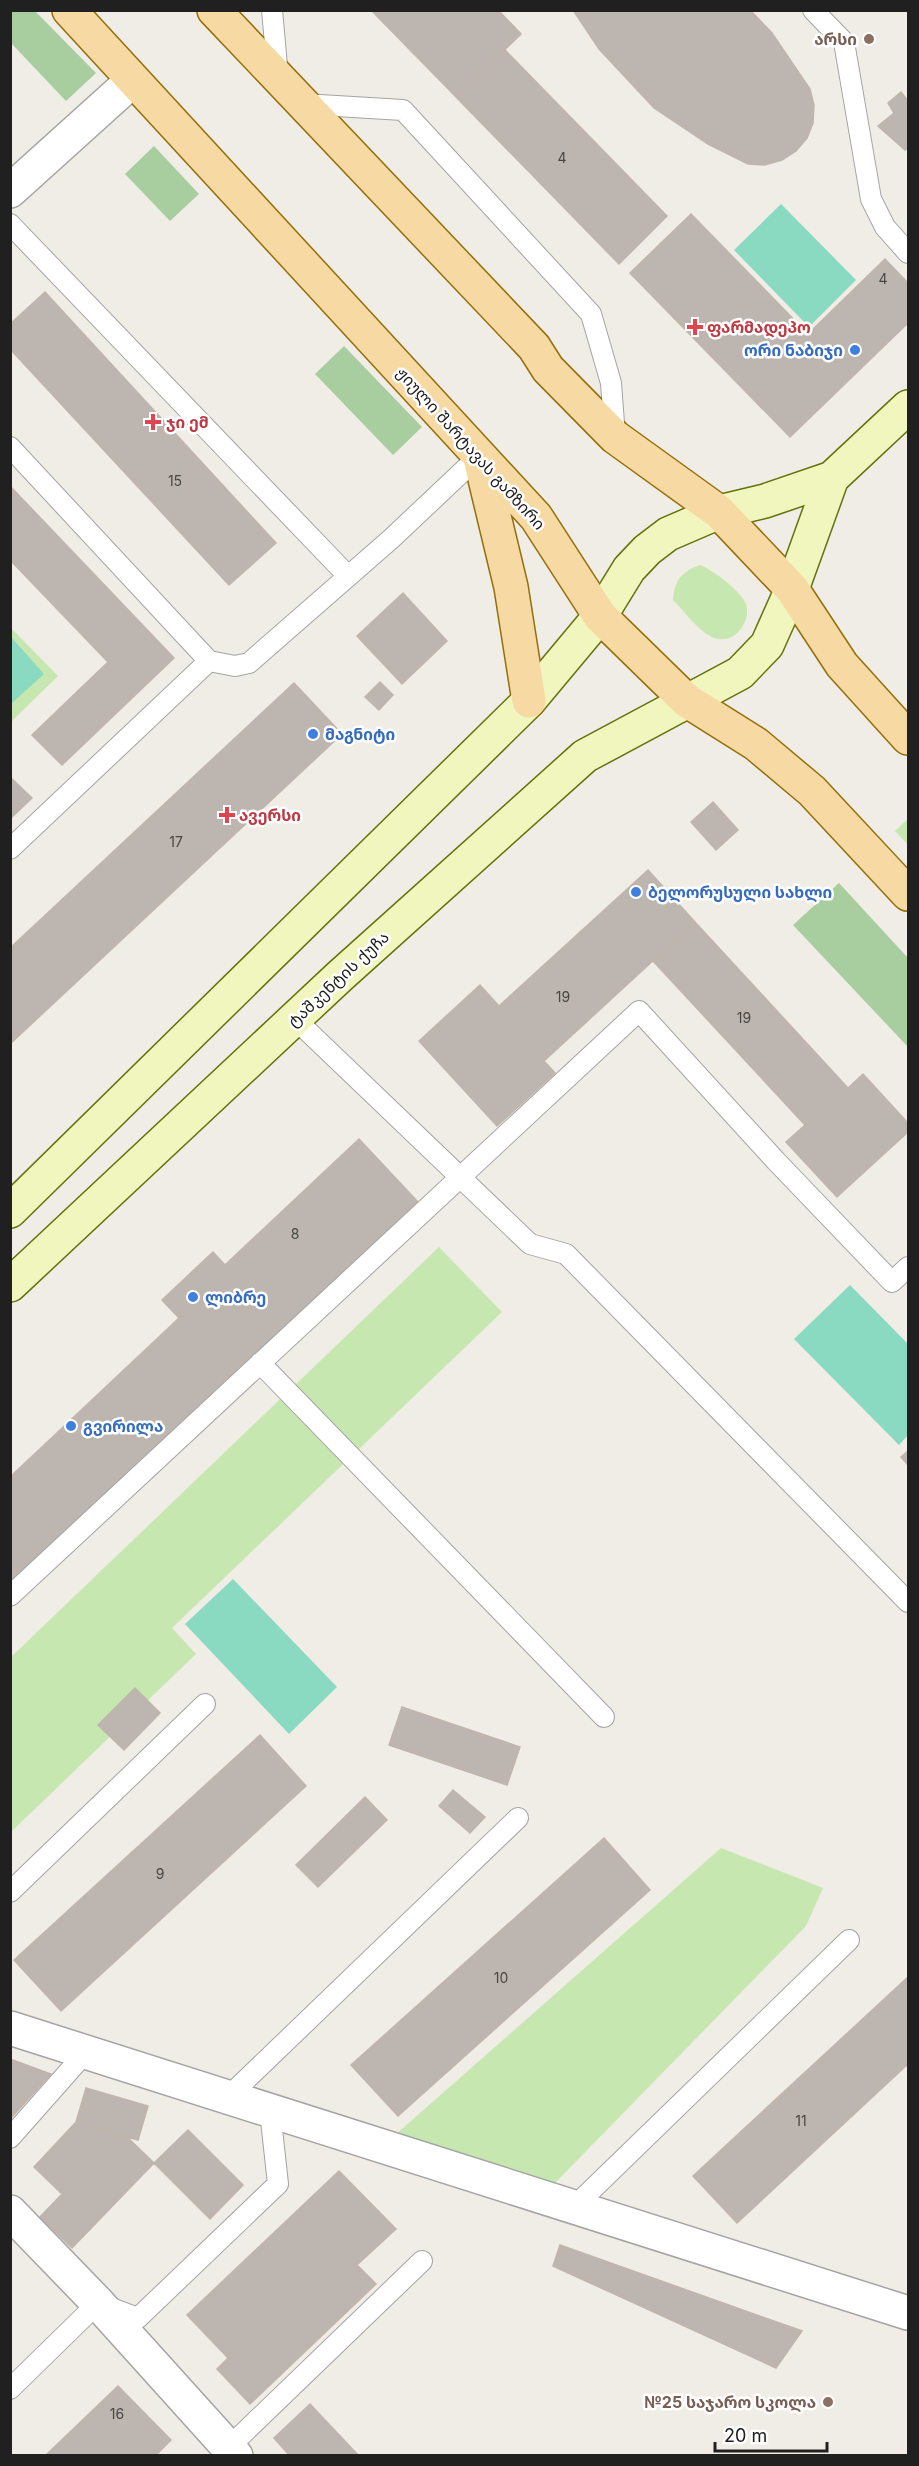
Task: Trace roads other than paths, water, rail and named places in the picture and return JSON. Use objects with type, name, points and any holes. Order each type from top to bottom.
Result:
[{"type":"main road","name":"ჟიული შარტავას გამზირი","points":[[69,10],[536,517],[600,616],[686,700],[756,744],[812,791],[909,894]]},
{"type":"main road","points":[[214,10],[534,347],[548,369],[615,437],[719,512],[792,589],[842,664],[909,738]]},
{"type":"main road","points":[[10,1211],[529,701],[600,616],[629,569],[647,550],[668,534],[719,512],[765,501],[832,478],[909,407]]},
{"type":"main road","points":[[479,456],[511,588],[529,701]]},
{"type":"main road","points":[[686,700],[740,673],[767,645],[792,589],[832,478]]},
{"type":"main road","name":"ტაშკენტის ქუჩა","points":[[10,1285],[295,1019],[585,756],[686,700]]},
{"type":"street","points":[[10,191],[133,80]]},
{"type":"street","points":[[10,2028],[908,2311]]},
{"type":"street","points":[[13,2220],[98,2303],[232,2452]]},
{"type":"lane","points":[[272,10],[278,77]]},
{"type":"lane","points":[[813,10],[844,42],[871,199],[885,227],[909,253]]},
{"type":"lane","points":[[303,104],[403,110],[591,314],[611,383],[615,437]]},
{"type":"lane","points":[[10,224],[348,576]]},
{"type":"lane","points":[[10,447],[209,661],[220,665],[249,663],[479,456]]},
{"type":"lane","points":[[10,849],[209,661]]},
{"type":"lane","points":[[10,1596],[639,1011],[776,1161],[892,1282],[909,1267]]},
{"type":"lane","points":[[295,1019],[530,1244],[566,1254],[909,1602]]},
{"type":"lane","points":[[260,1363],[604,1717]]},
{"type":"lane","points":[[10,1892],[205,1704]]},
{"type":"lane","points":[[228,2097],[518,1818]]},
{"type":"lane","points":[[574,2207],[849,1941]]},
{"type":"lane","points":[[10,2138],[86,2052]]},
{"type":"lane","points":[[10,2389],[98,2303],[138,2318],[278,2184],[270,2111]]},
{"type":"lane","points":[[232,2452],[422,2260]]},
{"type":"place","name":"არსი","points":[[869,39]]},
{"type":"place","name":"ფარმადეპო","points":[[695,327]]},
{"type":"place","name":"ორი ნაბიჯი","points":[[855,350]]},
{"type":"place","name":"ჯი ემ","points":[[153,422]]},
{"type":"place","name":"მაგნიტი","points":[[313,734]]},
{"type":"place","name":"ავერსი","points":[[227,815]]},
{"type":"place","name":"ბელორუსული სახლი","points":[[636,892]]},
{"type":"place","name":"ლიბრე","points":[[193,1297]]},
{"type":"place","name":"გვირილა","points":[[71,1426]]},
{"type":"place","name":"№25 საჯარო სკოლა","points":[[828,2402]]}]
